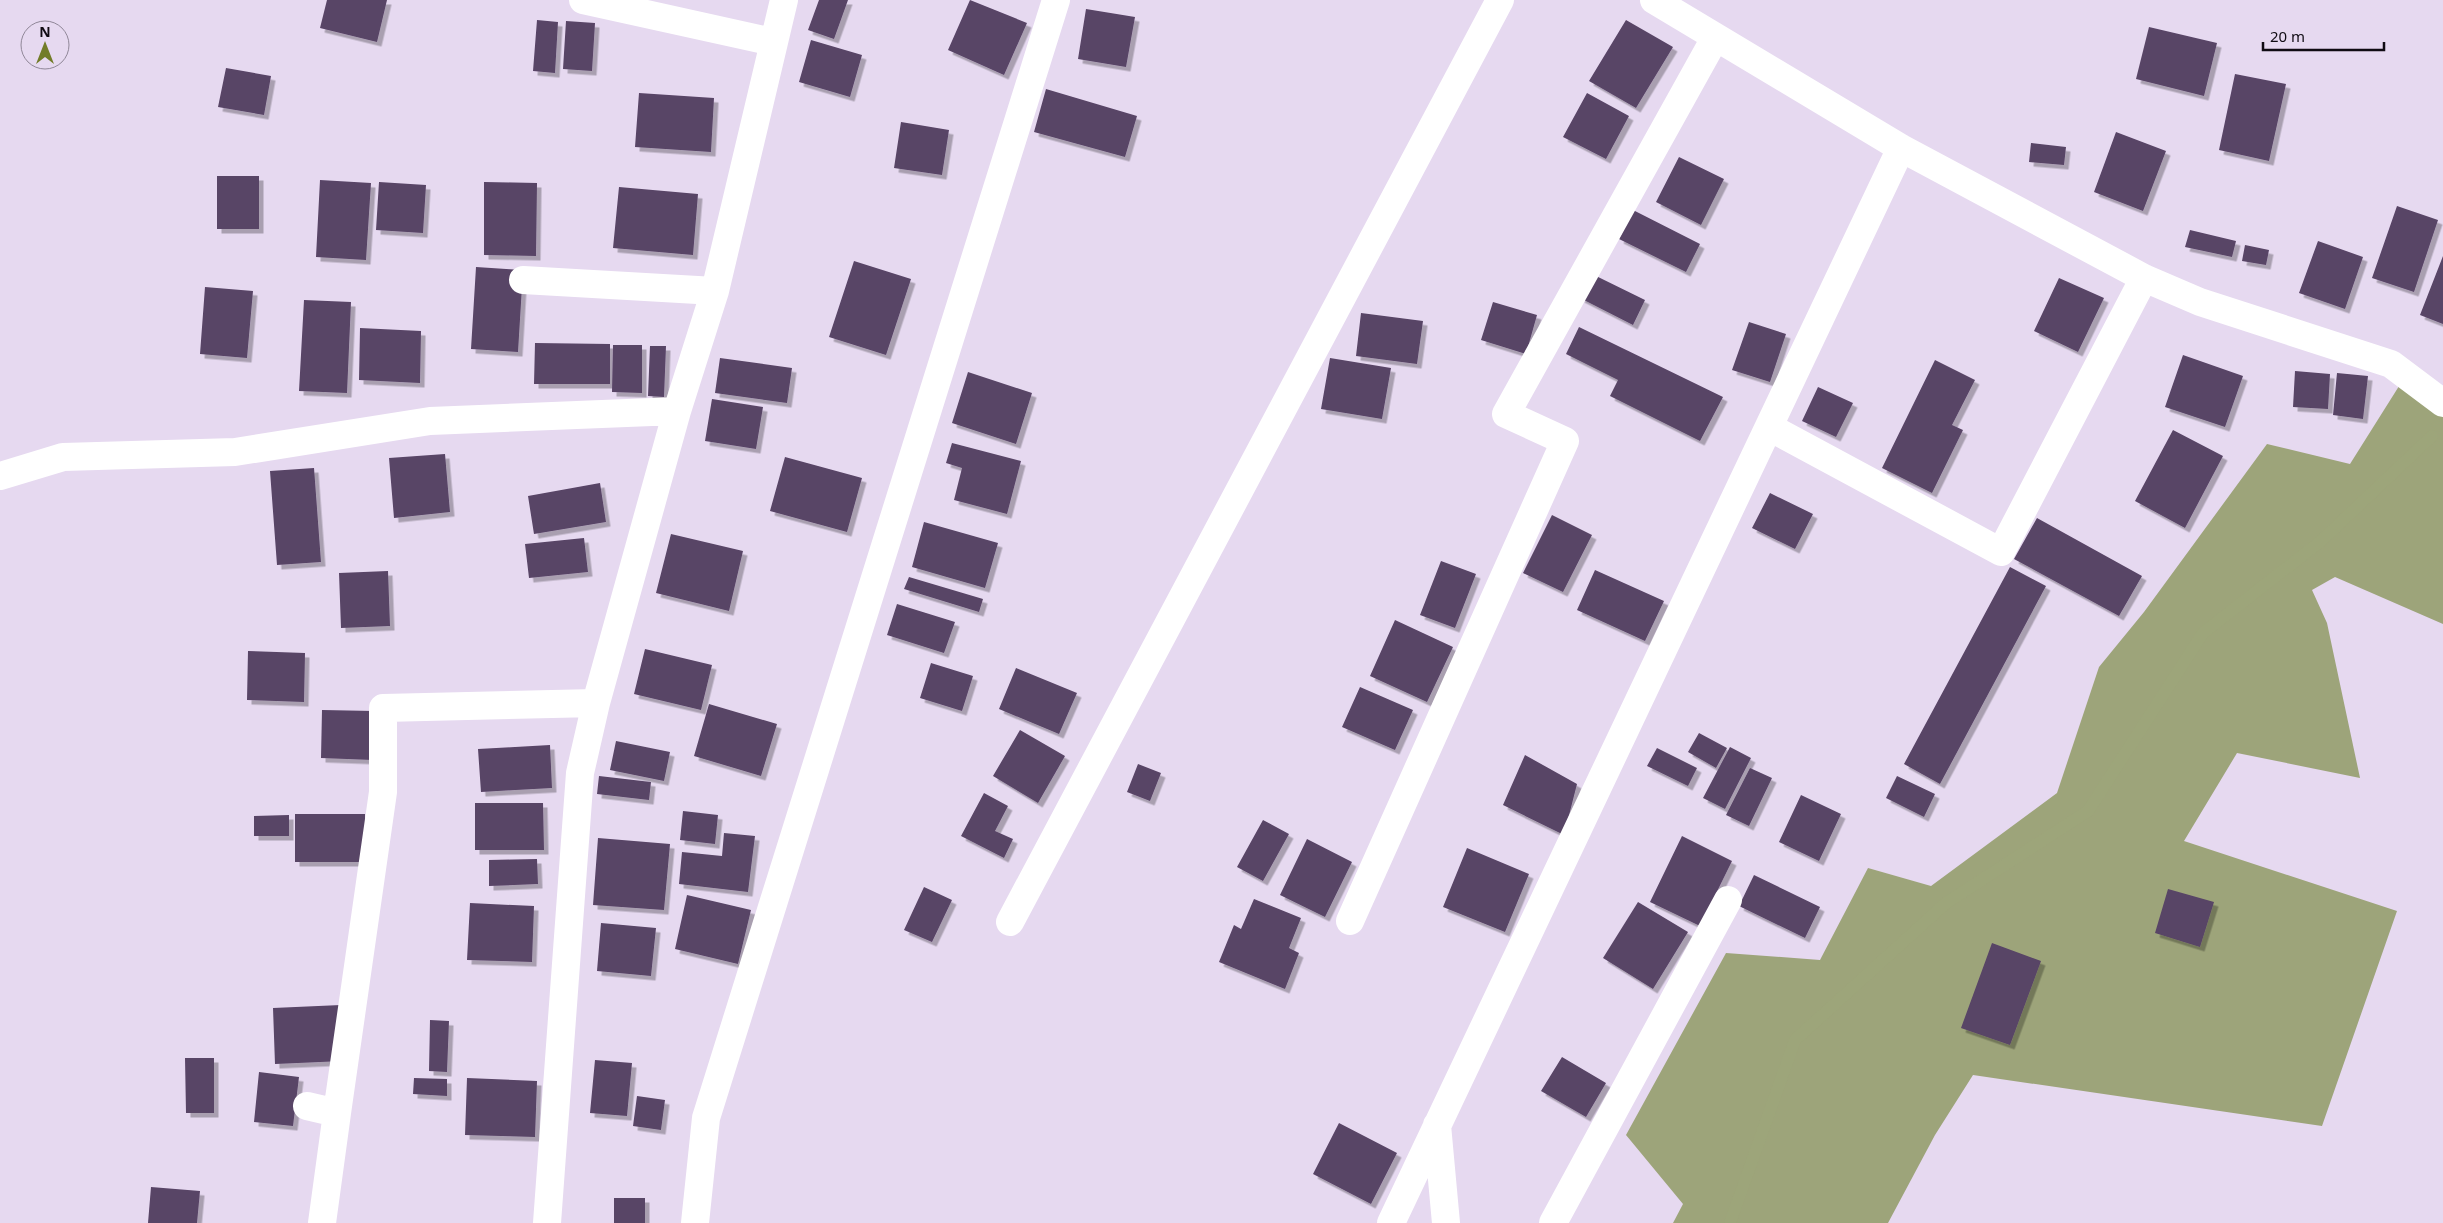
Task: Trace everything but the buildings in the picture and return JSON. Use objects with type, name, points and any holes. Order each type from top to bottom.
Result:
[{"type":"street","points":[[583,0],[774,42]]},
{"type":"street","points":[[547,1223],[580,773],[596,703],[677,411],[716,291],[784,0]]},
{"type":"street","points":[[695,1223],[706,1118],[1056,0]]},
{"type":"street","points":[[1010,922],[1500,0]]},
{"type":"street","points":[[1654,0],[1902,148],[2144,278],[2200,302],[2391,364],[2443,403]]},
{"type":"street","points":[[1350,922],[1565,441],[1506,414],[1716,38]]},
{"type":"street","points":[[1391,1223],[1902,148]]},
{"type":"street","points":[[1769,427],[2001,552],[2144,278]]},
{"type":"street","points":[[523,280],[716,291]]},
{"type":"street","points":[[0,476],[63,457],[235,452],[430,421],[677,411]]},
{"type":"street","points":[[322,1223],[383,792],[383,708],[596,703]]},
{"type":"street","points":[[1553,1223],[1728,900]]},
{"type":"street","points":[[307,1106],[338,1113]]},
{"type":"street","points":[[1437,1123],[1446,1223]]},
{"type":"green space","points":[[2406,375],[2443,403],[2443,624],[2335,577],[2312,590],[2327,623],[2360,778],[2237,753],[2184,841],[2397,911],[2322,1126],[1973,1075],[1935,1135],[1888,1223],[1673,1223],[1683,1204],[1626,1135],[1726,953],[1820,960],[1868,868],[1931,886],[2057,793],[2099,667],[2144,612],[2267,444],[2350,464]]},
{"type":"waterway","points":[[1730,1223],[1795,1040],[1946,903],[2088,811],[2203,633],[2321,541],[2432,436]]}]
